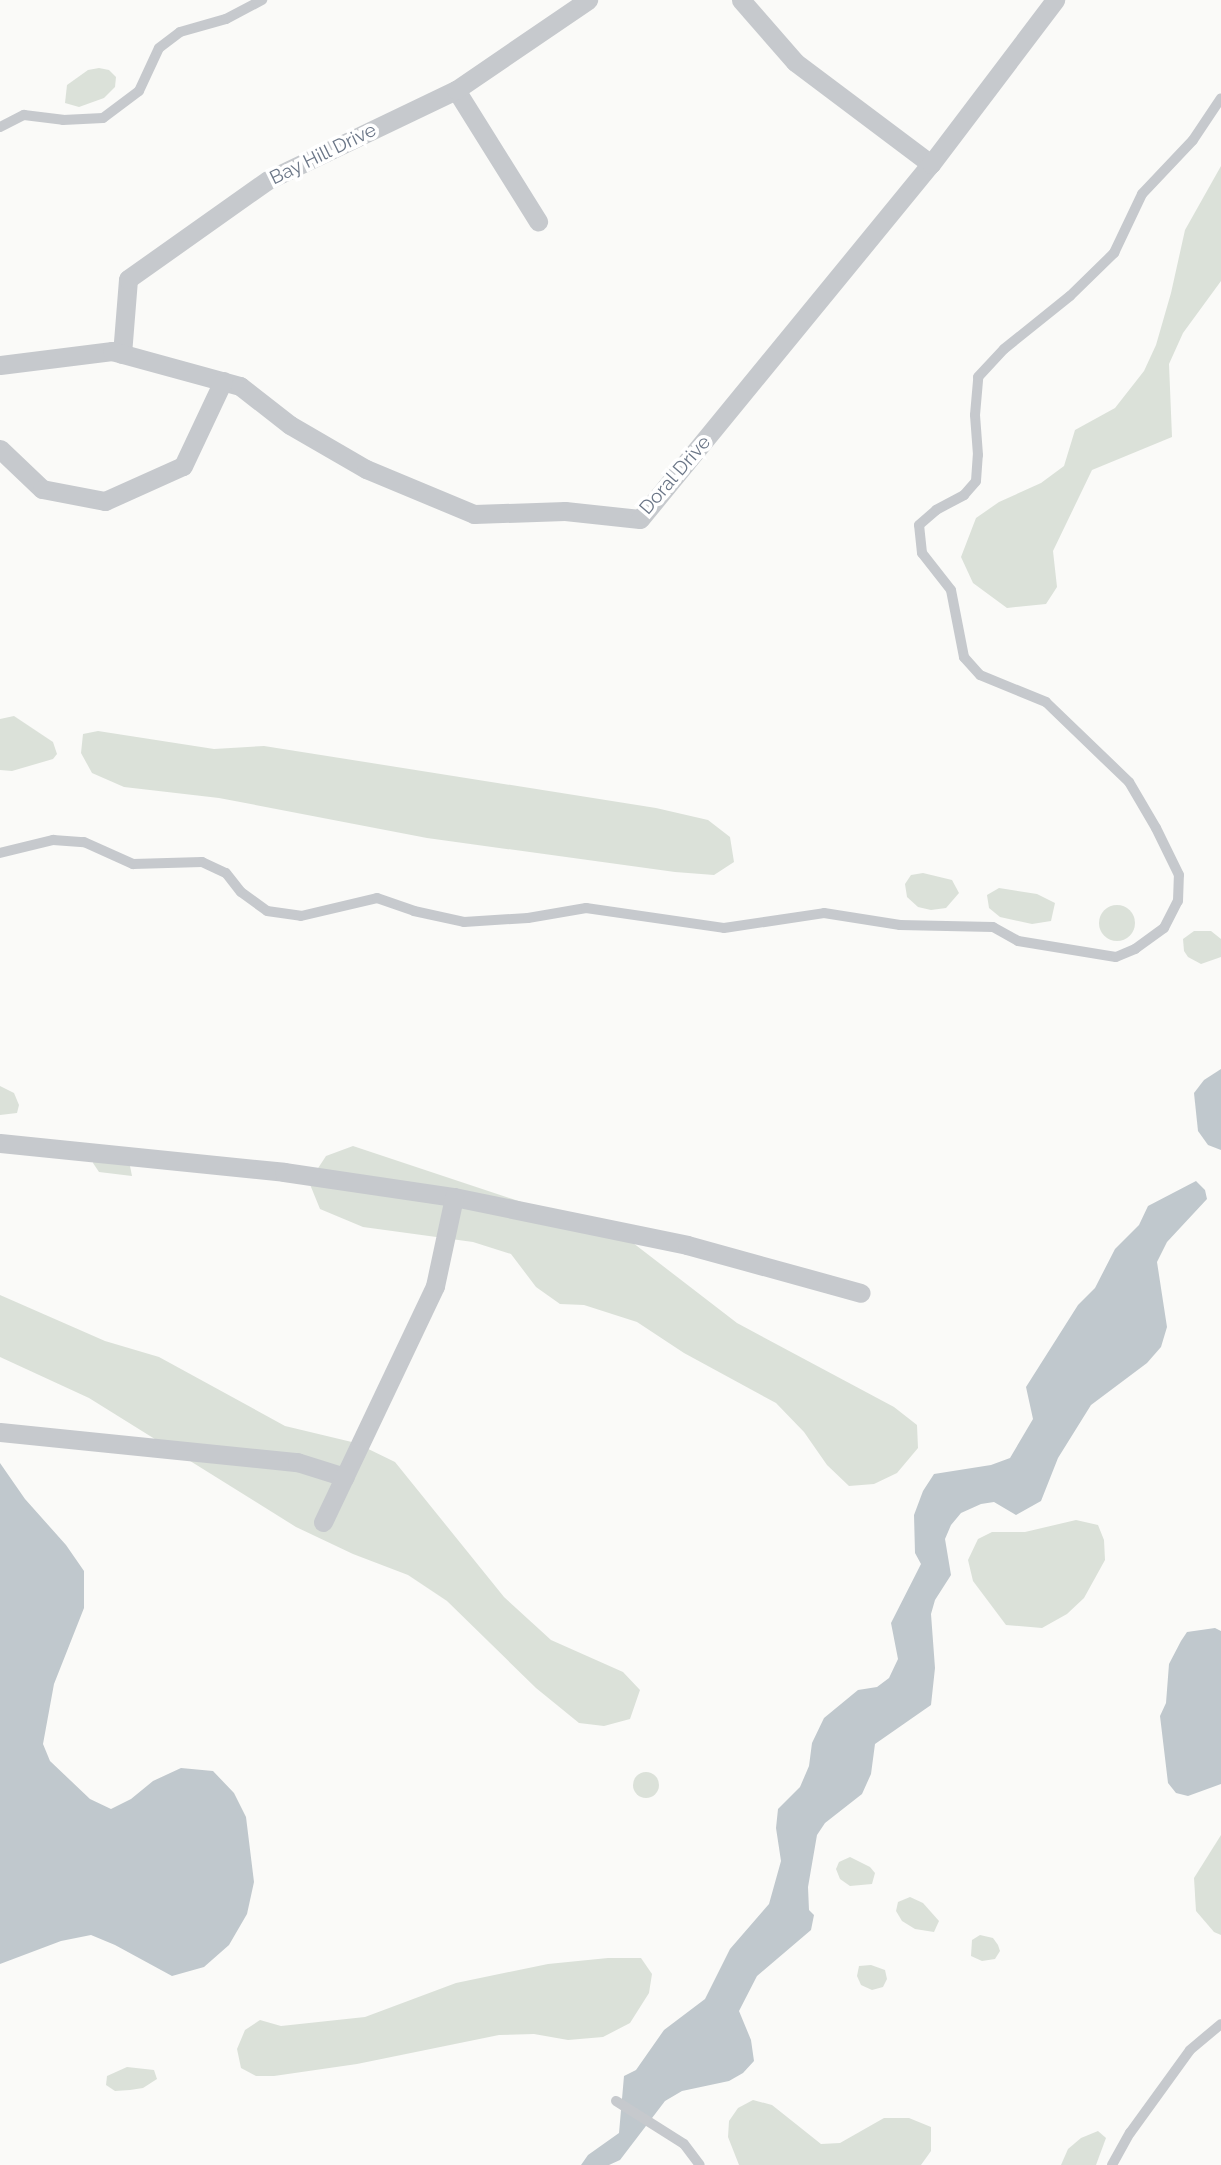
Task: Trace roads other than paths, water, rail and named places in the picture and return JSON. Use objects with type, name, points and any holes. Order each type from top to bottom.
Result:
[{"type":"street","name":"Bay Hill Drive","points":[[122,354],[128,279],[268,180],[456,90],[588,0]]},
{"type":"street","points":[[741,0],[795,62],[932,164]]},
{"type":"street","name":"Doral Drive","points":[[0,365],[112,352],[122,354],[240,386],[290,425],[366,469],[474,514],[565,511],[640,519],[932,164],[1055,0]]},
{"type":"street","points":[[456,90],[538,221]]},
{"type":"street","points":[[0,449],[42,489],[105,501],[183,466],[223,381]]},
{"type":"street","points":[[0,1143],[284,1172],[454,1197],[687,1245],[861,1293]]},
{"type":"street","points":[[323,1522],[435,1286],[454,1197]]},
{"type":"street","points":[[0,1432],[297,1462],[345,1477]]},
{"type":"lane","points":[[0,127],[24,115],[63,120],[103,118],[139,92],[159,48],[180,32],[226,19],[262,0]]},
{"type":"lane","points":[[0,853],[53,839],[84,842],[133,864],[202,862],[226,873],[241,892],[267,911],[301,916],[377,898],[414,911],[464,922],[527,918],[586,908],[724,928],[824,913],[900,925],[993,928],[1018,941],[1116,957],[1135,949],[1164,929],[1178,901],[1179,875],[1156,828],[1129,782],[1046,702],[980,675],[964,657],[951,590],[922,552],[919,525],[936,510],[964,495],[976,481],[978,455],[975,415],[978,377],[1004,349],[1070,296],[1114,253],[1142,194],[1193,140],[1221,98]]},
{"type":"lane","points":[[1112,2165],[1130,2133],[1190,2050],[1221,2024]]},
{"type":"lane","points":[[616,2101],[684,2144],[699,2165]]}]
